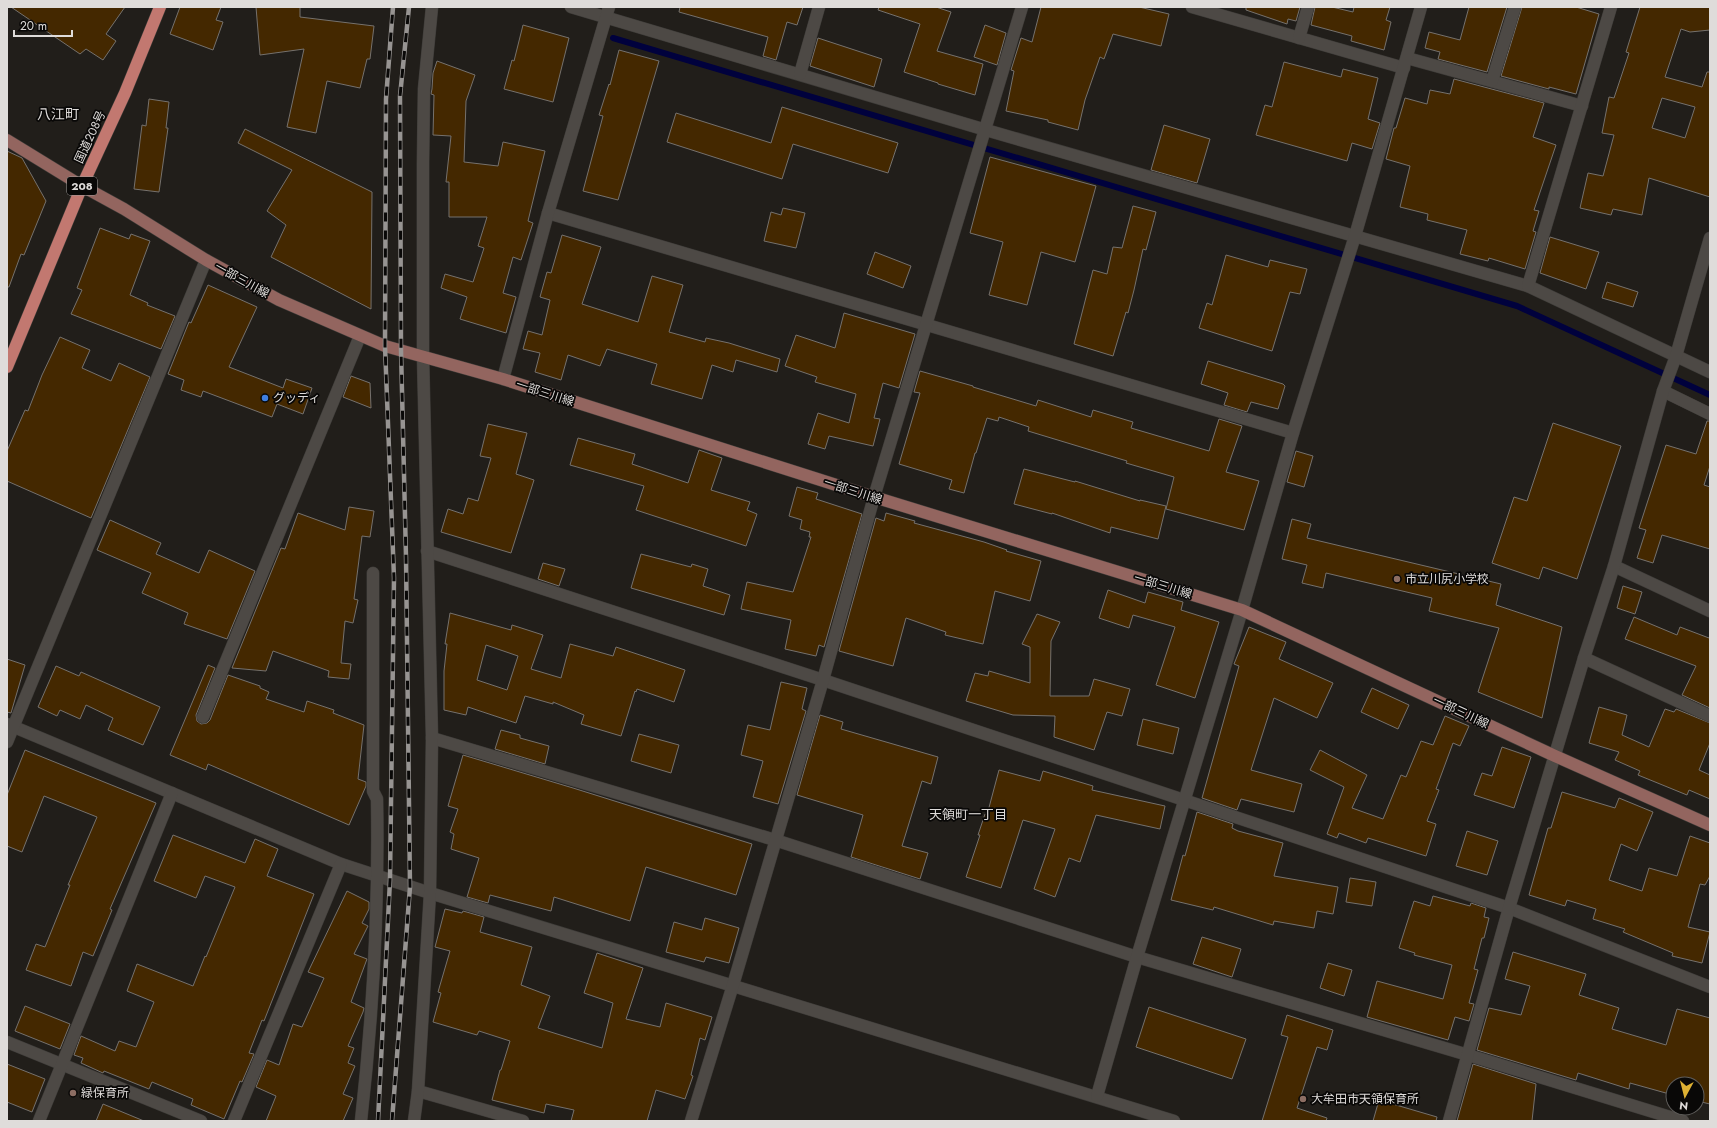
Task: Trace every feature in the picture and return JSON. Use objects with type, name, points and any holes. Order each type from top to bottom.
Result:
[{"type":"highway","name":"国道208号","points":[[7,367],[82,186],[125,94],[160,7]]},
{"type":"main road","name":"一部三川線","points":[[7,140],[82,186],[124,209],[206,260],[279,300],[360,336],[385,346],[503,379],[874,497],[1242,610],[1555,756],[1710,824]]},
{"type":"street","points":[[414,1121],[418,1091],[430,893],[432,738],[423,356],[424,89],[432,7]]},
{"type":"street","points":[[571,7],[607,12],[800,74],[986,130],[1528,286],[1710,372]]},
{"type":"street","points":[[800,74],[819,7]]},
{"type":"street","points":[[691,1121],[733,985],[823,680],[874,497],[1022,7]]},
{"type":"street","points":[[1192,7],[1204,9],[1299,38],[1405,63],[1492,81],[1582,106]]},
{"type":"street","points":[[1299,38],[1308,7]]},
{"type":"street","points":[[1097,1096],[1137,957],[1242,610],[1293,433],[1355,236],[1421,7]]},
{"type":"street","points":[[1492,81],[1515,7]]},
{"type":"street","points":[[1528,286],[1611,7]]},
{"type":"street","points":[[503,379],[548,213],[607,12]]},
{"type":"street","points":[[548,213],[1293,433]]},
{"type":"street","points":[[1449,1121],[1509,908],[1584,658],[1614,566],[1663,391],[1676,356],[1710,238]]},
{"type":"street","points":[[7,742],[10,725],[206,260]]},
{"type":"street","points":[[203,717],[360,336]]},
{"type":"street","points":[[1663,391],[1710,414]]},
{"type":"street","points":[[427,551],[823,680],[1509,908],[1710,987]]},
{"type":"street","points":[[1614,566],[1710,611]]},
{"type":"street","points":[[361,1121],[368,1058],[378,876],[377,799],[373,791],[373,573]]},
{"type":"street","points":[[1584,658],[1710,716]]},
{"type":"street","points":[[10,725],[341,864],[430,893],[1097,1096],[1174,1121]]},
{"type":"street","points":[[432,738],[775,840],[1137,957],[1468,1055],[1682,1121]]},
{"type":"street","points":[[39,1121],[172,792]]},
{"type":"street","points":[[234,1121],[341,864]]},
{"type":"street","points":[[7,1042],[201,1121]]},
{"type":"street","points":[[418,1091],[523,1121]]},
{"type":"building","points":[[11,7],[125,7],[106,34],[116,41],[103,60],[86,49],[80,54]]},
{"type":"building","points":[[180,7],[221,7],[216,20],[223,22],[213,50],[170,34]]},
{"type":"building","points":[[256,7],[300,7],[300,17],[374,26],[370,59],[367,59],[360,88],[327,81],[316,133],[287,127],[304,49],[260,55]]},
{"type":"building","points":[[680,7],[803,7],[797,25],[787,22],[776,60],[763,56],[768,37],[679,12]]},
{"type":"building","points":[[879,7],[936,7],[951,12],[937,51],[983,64],[975,95],[904,72],[920,24],[878,10]]},
{"type":"building","points":[[1041,7],[1139,7],[1169,14],[1161,46],[1113,34],[1104,59],[1100,57],[1085,100],[1078,130],[1048,122],[1048,120],[1006,111],[1014,71],[1011,70],[1021,38],[1032,42]]},
{"type":"building","points":[[1246,7],[1300,7],[1296,21],[1288,19],[1287,24],[1246,10]]},
{"type":"building","points":[[1315,7],[1332,7],[1353,12],[1354,7],[1390,7],[1386,20],[1391,22],[1384,50],[1351,41],[1352,36],[1311,25]]},
{"type":"building","points":[[1469,7],[1507,7],[1487,72],[1438,59],[1440,52],[1425,48],[1429,32],[1460,40]]},
{"type":"building","points":[[1522,7],[1576,7],[1599,14],[1576,94],[1549,87],[1549,89],[1501,76]]},
{"type":"building","points":[[1640,7],[1710,7],[1710,30],[1690,32],[1681,29],[1665,77],[1702,87],[1707,72],[1710,72],[1710,197],[1649,178],[1642,215],[1613,209],[1611,215],[1580,208],[1588,173],[1603,176],[1614,135],[1602,133],[1609,97],[1614,98],[1629,53],[1626,52]],"holes":[[[1662,98],[1695,107],[1685,138],[1652,128]]]},
{"type":"building","points":[[523,25],[569,38],[553,102],[504,89],[512,60],[514,61]]},
{"type":"building","points":[[985,25],[1006,33],[997,65],[974,57]]},
{"type":"building","points":[[818,38],[882,59],[874,87],[810,66]]},
{"type":"building","points":[[619,50],[659,61],[618,200],[583,191],[603,116],[599,115],[609,84],[610,85]]},
{"type":"building","points":[[437,61],[475,75],[466,101],[464,162],[498,166],[503,142],[545,151],[528,221],[533,223],[521,260],[513,257],[503,293],[516,297],[506,333],[460,319],[467,297],[441,288],[445,274],[473,282],[484,248],[478,246],[487,217],[449,217],[449,182],[446,182],[451,136],[433,135],[434,95],[431,94],[433,73]]},
{"type":"building","points":[[1284,62],[1341,77],[1343,69],[1378,78],[1368,119],[1380,123],[1372,149],[1352,143],[1347,161],[1256,135],[1265,105],[1272,107]]},
{"type":"building","points":[[1454,79],[1544,103],[1533,137],[1556,145],[1534,210],[1539,211],[1533,231],[1536,232],[1525,269],[1489,258],[1488,261],[1460,254],[1467,230],[1427,220],[1428,214],[1400,207],[1410,166],[1386,159],[1394,128],[1396,128],[1405,98],[1427,104],[1430,90],[1450,94]]},
{"type":"building","points":[[149,99],[169,102],[166,128],[168,128],[159,192],[134,189],[142,125],[146,126]]},
{"type":"building","points":[[782,107],[898,143],[888,173],[793,144],[782,179],[667,142],[676,113],[771,143]]},
{"type":"building","points":[[1164,125],[1210,139],[1197,183],[1151,170]]},
{"type":"building","points":[[245,129],[372,192],[371,309],[271,257],[286,225],[267,211],[292,170],[238,143]]},
{"type":"building","points":[[7,151],[22,158],[46,201],[24,255],[21,254],[9,287],[7,287]]},
{"type":"building","points":[[990,157],[1096,186],[1075,262],[1041,252],[1027,305],[989,295],[1003,242],[970,233]]},
{"type":"building","points":[[1133,206],[1156,212],[1146,250],[1143,249],[1128,313],[1126,312],[1113,356],[1074,344],[1093,270],[1107,274],[1113,247],[1122,248]]},
{"type":"building","points":[[783,208],[805,213],[796,248],[764,241],[771,212],[781,215]]},
{"type":"building","points":[[100,228],[129,239],[131,234],[150,241],[130,295],[148,303],[147,305],[175,316],[161,349],[71,314],[82,290],[77,288]]},
{"type":"building","points":[[562,235],[601,247],[582,304],[638,322],[652,276],[683,285],[669,332],[705,342],[706,338],[729,343],[780,359],[777,372],[736,360],[733,372],[712,365],[702,399],[651,384],[657,364],[607,349],[600,366],[568,355],[561,380],[535,372],[540,353],[523,349],[528,331],[542,335],[550,300],[540,297],[547,272],[551,273]]},
{"type":"building","points":[[1550,237],[1599,252],[1586,289],[1540,273]]},
{"type":"building","points":[[875,252],[911,266],[903,288],[867,274]]},
{"type":"building","points":[[1226,255],[1268,267],[1270,260],[1307,269],[1300,294],[1290,292],[1272,351],[1199,328],[1207,303],[1212,305]]},
{"type":"building","points":[[1607,282],[1638,292],[1633,307],[1602,298]]},
{"type":"building","points":[[208,285],[257,307],[229,367],[283,388],[286,379],[312,388],[303,414],[277,404],[272,417],[203,391],[201,397],[181,390],[184,380],[168,374],[189,322],[191,323]]},
{"type":"building","points":[[844,313],[915,334],[899,388],[883,383],[874,418],[880,419],[873,446],[829,436],[825,449],[808,444],[818,413],[849,423],[856,394],[815,382],[817,377],[785,366],[796,335],[835,348]]},
{"type":"building","points":[[60,337],[90,350],[82,368],[111,381],[119,363],[150,377],[91,518],[7,481],[7,451],[25,410],[28,411],[42,375]]},
{"type":"building","points":[[1208,361],[1283,384],[1285,386],[1278,409],[1251,402],[1247,412],[1224,405],[1228,393],[1201,384]]},
{"type":"building","points":[[920,371],[1036,406],[1038,400],[1091,417],[1093,410],[1133,422],[1131,428],[1209,451],[1219,419],[1242,426],[1226,472],[1259,481],[1244,530],[1166,509],[1174,477],[1028,431],[1029,427],[999,417],[998,421],[987,418],[975,453],[964,493],[949,489],[952,480],[899,464],[920,393],[914,392]]},
{"type":"building","points":[[351,376],[370,383],[371,408],[343,397]]},
{"type":"building","points":[[1707,421],[1710,421],[1710,466],[1704,485],[1710,487],[1710,549],[1662,535],[1653,563],[1637,558],[1646,530],[1639,528],[1666,445],[1696,454]]},
{"type":"building","points":[[1553,423],[1621,446],[1577,579],[1543,567],[1539,579],[1492,563],[1514,497],[1527,501]]},
{"type":"building","points":[[488,424],[527,433],[516,474],[534,480],[511,553],[441,532],[448,509],[463,514],[468,498],[478,501],[491,458],[480,456]]},
{"type":"building","points":[[578,438],[635,454],[632,464],[688,483],[699,450],[722,458],[711,490],[750,502],[747,510],[757,514],[746,546],[636,510],[644,486],[570,465]]},
{"type":"building","points":[[1296,451],[1313,456],[1304,487],[1287,482]]},
{"type":"building","points":[[1024,469],[1075,481],[1140,501],[1166,506],[1158,539],[1111,527],[1110,533],[1052,513],[1014,504]]},
{"type":"building","points":[[797,487],[818,493],[816,499],[862,514],[824,647],[819,645],[816,656],[785,649],[791,620],[741,609],[747,582],[793,592],[811,537],[809,537],[810,532],[800,529],[802,520],[789,516]]},
{"type":"building","points":[[349,507],[374,511],[370,537],[362,536],[354,599],[358,600],[353,623],[345,621],[341,663],[351,664],[349,679],[328,677],[329,671],[273,651],[266,671],[232,668],[281,548],[285,549],[298,513],[345,530]]},
{"type":"building","points":[[886,513],[915,521],[914,523],[984,542],[1007,550],[1006,551],[1041,561],[1030,601],[995,591],[983,644],[945,635],[946,632],[906,618],[893,666],[839,651],[876,518],[884,521]]},
{"type":"building","points":[[1292,519],[1311,524],[1307,538],[1501,584],[1496,605],[1562,627],[1542,718],[1478,692],[1499,628],[1429,611],[1432,598],[1326,573],[1323,588],[1302,583],[1307,565],[1282,559]]},
{"type":"building","points":[[110,520],[161,543],[156,554],[199,573],[209,550],[255,571],[227,639],[184,624],[188,613],[142,593],[151,573],[97,550]]},
{"type":"building","points":[[641,554],[691,567],[692,564],[708,569],[703,586],[730,595],[724,615],[631,588]]},
{"type":"building","points":[[543,563],[565,569],[559,586],[538,579]]},
{"type":"building","points":[[1623,586],[1642,592],[1635,614],[1617,608]]},
{"type":"building","points":[[1108,590],[1145,603],[1148,592],[1183,602],[1181,610],[1219,622],[1195,698],[1156,685],[1175,627],[1133,615],[1129,628],[1099,618]]},
{"type":"building","points":[[450,613],[511,630],[512,625],[543,635],[531,669],[561,678],[570,644],[613,656],[616,647],[685,670],[674,702],[637,689],[636,692],[635,691],[621,736],[581,724],[584,715],[553,702],[553,704],[525,696],[516,723],[468,707],[466,715],[444,710],[444,671],[447,644],[445,644]],"holes":[[[486,645],[518,656],[507,690],[477,680]]]},
{"type":"building","points":[[1037,614],[1060,622],[1051,641],[1050,696],[1089,696],[1094,679],[1130,689],[1122,716],[1107,712],[1094,750],[1054,737],[1055,716],[1013,715],[966,701],[975,673],[988,676],[989,671],[1030,683],[1030,647],[1022,644]]},
{"type":"building","points":[[1634,617],[1677,635],[1680,627],[1709,638],[1710,635],[1710,708],[1682,695],[1696,666],[1625,639]]},
{"type":"building","points":[[1249,627],[1286,642],[1279,659],[1333,683],[1317,718],[1274,698],[1251,770],[1302,784],[1294,812],[1241,799],[1237,810],[1202,798],[1239,666],[1234,664]]},
{"type":"building","points":[[7,659],[25,665],[11,713],[7,712]]},
{"type":"building","points":[[208,665],[215,668],[196,715],[197,721],[201,724],[207,723],[210,720],[228,675],[260,686],[260,688],[269,692],[266,699],[304,712],[307,701],[334,710],[333,713],[364,725],[358,779],[366,782],[366,786],[349,825],[208,764],[206,770],[170,755]]},
{"type":"building","points":[[56,666],[79,676],[81,672],[160,707],[143,745],[108,730],[113,718],[86,705],[80,719],[60,710],[57,716],[38,707]]},
{"type":"building","points":[[781,682],[807,688],[802,709],[806,711],[778,804],[753,797],[763,761],[741,755],[748,725],[770,730]]},
{"type":"building","points":[[1372,688],[1409,705],[1398,729],[1361,712]]},
{"type":"building","points":[[1599,707],[1627,715],[1622,735],[1649,747],[1665,709],[1674,712],[1676,709],[1710,723],[1710,743],[1699,770],[1710,775],[1710,799],[1689,790],[1687,795],[1638,775],[1640,771],[1615,760],[1619,752],[1589,743]]},
{"type":"building","points":[[820,715],[843,722],[841,729],[938,757],[931,784],[922,781],[902,846],[928,853],[920,879],[851,857],[863,815],[797,795]]},
{"type":"building","points":[[1445,716],[1469,726],[1460,746],[1453,743],[1436,789],[1439,790],[1427,821],[1436,824],[1426,856],[1368,838],[1366,843],[1339,833],[1337,838],[1327,834],[1344,787],[1310,770],[1320,750],[1367,775],[1352,808],[1383,819],[1401,775],[1406,777],[1421,741],[1433,745]]},
{"type":"building","points":[[1143,719],[1179,728],[1173,754],[1137,745]]},
{"type":"building","points":[[501,730],[520,735],[520,738],[549,746],[545,764],[495,749]]},
{"type":"building","points":[[639,734],[679,745],[671,773],[631,761]]},
{"type":"building","points":[[1502,747],[1531,757],[1514,808],[1474,795],[1482,773],[1492,776]]},
{"type":"building","points":[[25,750],[156,803],[110,909],[112,910],[93,956],[83,952],[71,986],[26,970],[36,944],[45,947],[70,885],[68,885],[97,817],[44,796],[22,852],[7,846],[7,795]]},
{"type":"building","points":[[463,755],[752,844],[736,895],[646,867],[630,921],[554,897],[551,911],[490,895],[488,903],[467,897],[479,858],[451,849],[454,834],[450,832],[458,809],[448,806]]},
{"type":"building","points":[[999,770],[1040,781],[1043,771],[1093,786],[1092,790],[1165,806],[1160,829],[1096,815],[1080,862],[1069,858],[1055,897],[1034,889],[1055,829],[1023,820],[1001,888],[966,877],[980,835],[978,835],[985,814],[987,815]]},
{"type":"building","points":[[1562,792],[1615,808],[1619,798],[1653,812],[1637,851],[1621,844],[1609,880],[1642,891],[1649,868],[1677,876],[1690,836],[1710,843],[1710,876],[1705,885],[1700,884],[1688,927],[1710,932],[1702,963],[1672,956],[1673,953],[1623,932],[1625,929],[1593,919],[1596,909],[1567,900],[1565,906],[1529,895],[1548,828],[1551,828]]},
{"type":"building","points":[[1197,812],[1233,824],[1232,828],[1238,831],[1283,843],[1274,876],[1338,887],[1333,914],[1317,911],[1314,928],[1274,921],[1273,925],[1214,907],[1213,910],[1171,900],[1183,855],[1185,856]]},
{"type":"building","points":[[1467,831],[1498,841],[1487,875],[1456,866]]},
{"type":"building","points":[[173,835],[245,863],[255,839],[278,849],[267,876],[314,894],[264,1021],[262,1020],[249,1053],[254,1054],[242,1082],[240,1081],[224,1119],[191,1105],[193,1099],[152,1082],[149,1089],[104,1071],[103,1073],[81,1063],[83,1058],[74,1055],[81,1036],[115,1051],[119,1041],[136,1047],[154,1002],[127,991],[137,964],[193,986],[235,887],[205,876],[196,898],[154,881]]},
{"type":"building","points":[[1350,878],[1376,882],[1372,906],[1346,902]]},
{"type":"building","points":[[347,891],[369,902],[369,909],[362,923],[368,926],[354,954],[367,959],[351,1002],[364,1008],[348,1046],[354,1048],[348,1063],[355,1066],[343,1094],[353,1098],[343,1121],[266,1121],[276,1096],[256,1087],[267,1060],[279,1065],[293,1024],[302,1027],[324,978],[308,972]]},
{"type":"building","points":[[1433,896],[1470,906],[1471,903],[1486,908],[1484,917],[1489,918],[1474,969],[1478,970],[1469,1003],[1474,1004],[1469,1021],[1455,1017],[1448,1040],[1367,1017],[1377,981],[1443,999],[1452,965],[1414,955],[1415,953],[1399,948],[1414,901],[1430,906]]},
{"type":"building","points":[[445,909],[462,913],[463,911],[484,917],[480,932],[532,947],[521,985],[550,996],[538,1028],[602,1048],[613,1003],[584,993],[597,953],[643,968],[626,1019],[660,1027],[666,1003],[712,1017],[705,1040],[700,1038],[691,1075],[693,1076],[685,1099],[656,1090],[647,1121],[571,1121],[574,1110],[546,1104],[544,1113],[492,1100],[510,1041],[479,1031],[477,1035],[433,1022],[441,993],[438,992],[450,951],[435,947]]},
{"type":"building","points":[[705,918],[739,928],[729,963],[706,957],[704,962],[666,952],[674,922],[702,930]]},
{"type":"building","points":[[1202,937],[1241,949],[1232,977],[1193,964]]},
{"type":"building","points":[[1513,952],[1586,974],[1579,995],[1619,1008],[1612,1029],[1666,1045],[1677,1009],[1710,1018],[1710,1104],[1705,1103],[1705,1076],[1665,1076],[1665,1093],[1630,1083],[1629,1089],[1578,1073],[1576,1080],[1477,1050],[1489,1008],[1521,1015],[1530,986],[1505,979]]},
{"type":"building","points":[[1328,963],[1352,970],[1344,996],[1320,988]]},
{"type":"building","points":[[25,1006],[70,1024],[60,1049],[15,1031]]},
{"type":"building","points":[[1149,1007],[1246,1039],[1232,1079],[1136,1047]]},
{"type":"building","points":[[1287,1015],[1333,1030],[1327,1050],[1317,1047],[1297,1108],[1327,1118],[1326,1121],[1262,1121],[1288,1037],[1281,1035]]},
{"type":"building","points":[[7,1064],[45,1079],[32,1112],[7,1102]]},
{"type":"building","points":[[1473,1064],[1536,1084],[1532,1121],[1457,1121]]},
{"type":"building","points":[[1379,1100],[1437,1117],[1436,1121],[1373,1121]]},
{"type":"building","points":[[103,1104],[144,1121],[96,1121]]},
{"type":"waterway","points":[[613,38],[1517,306],[1710,395]]},
{"type":"railway","points":[[378,1121],[390,880],[394,578],[385,346],[386,99],[393,7]]},
{"type":"railway","points":[[392,1121],[410,887],[406,557],[401,350],[400,96],[409,7]]},
{"type":"place","name":"グッディ","points":[[265,398]]},
{"type":"place","name":"市立川尻小学校","points":[[1397,579]]},
{"type":"place","name":"緑保育所","points":[[73,1093]]},
{"type":"place","name":"大牟田市天領保育所","points":[[1303,1099]]},
{"type":"district","name":"八江町","points":[[58,114]]},
{"type":"district","name":"天領町一丁目","points":[[968,814]]}]
